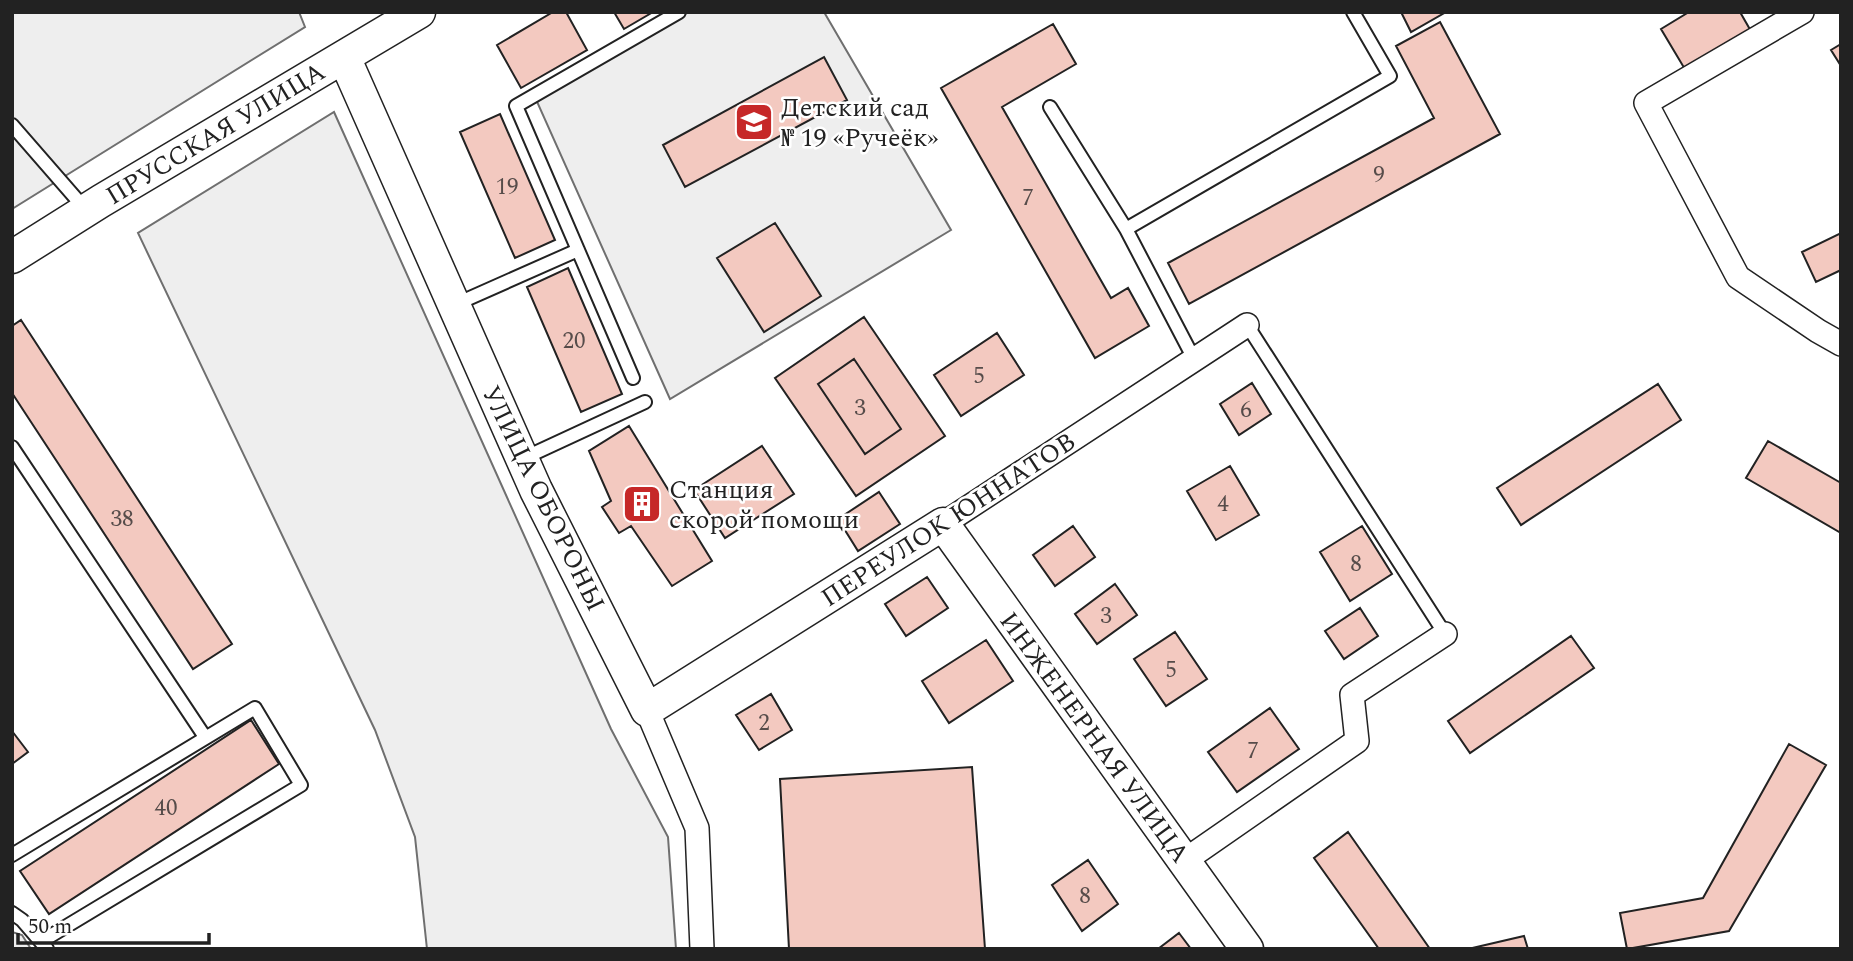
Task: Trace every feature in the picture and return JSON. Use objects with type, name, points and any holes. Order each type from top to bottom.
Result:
[{"type":"street","points":[[1801,12],[1646,103],[1738,277],[1841,344]]},
{"type":"street","name":"ПРУССКАЯ УЛИЦА","points":[[12,257],[344,57],[402,17]]},
{"type":"street","name":"УЛИЦА ОБОРОНЫ","points":[[344,57],[522,459],[647,710],[697,828],[702,949]]},
{"type":"street","name":"ПЕРЕУЛОК ЮННАТОВ","points":[[647,710],[943,524],[1247,325]]},
{"type":"street","name":"ИНЖЕНЕРНАЯ УЛИЦА","points":[[943,524],[1247,949]]},
{"type":"street","points":[[1184,861],[1357,741],[1352,695],[1445,634]]},
{"type":"lane","points":[[633,378],[516,106],[679,12]]},
{"type":"lane","points":[[1126,229],[1390,76],[1353,12]]},
{"type":"lane","points":[[1050,107],[1126,229],[1194,359]]},
{"type":"lane","points":[[12,125],[86,210]]},
{"type":"lane","points":[[454,305],[578,250]]},
{"type":"lane","points":[[1247,325],[1445,634]]},
{"type":"lane","points":[[522,459],[645,402]]},
{"type":"lane","points":[[12,447],[205,737]]},
{"type":"lane","points":[[12,855],[254,708],[301,785],[44,945],[22,920],[12,913]]},
{"type":"shaded area","points":[[12,12],[299,12],[305,27],[12,209]]},
{"type":"shaded area","points":[[678,12],[824,12],[951,230],[670,399],[534,95]]},
{"type":"shaded area","points":[[334,112],[611,729],[668,837],[676,949],[427,949],[415,837],[375,730],[138,233]]},
{"type":"shaded area","points":[[12,932],[22,935],[31,949],[12,949]]},
{"type":"building","points":[[553,12],[566,12],[587,50],[521,88],[497,45]]},
{"type":"building","points":[[614,12],[653,12],[624,29]]},
{"type":"building","points":[[1401,12],[1446,12],[1411,32]]},
{"type":"building","points":[[1689,12],[1740,12],[1752,33],[1686,71],[1661,29]]},
{"type":"building","points":[[1440,22],[1500,134],[1189,304],[1168,263],[1434,118],[1396,46]]},
{"type":"building","points":[[1053,24],[1076,64],[1002,107],[1111,298],[1128,288],[1149,326],[1095,358],[941,88]]},
{"type":"building","points":[[1841,44],[1841,66],[1831,50]]},
{"type":"building","name":"Детский сад № 19 «Ручеёк»","points":[[824,57],[847,100],[685,187],[663,145]]},
{"type":"building","points":[[500,114],[555,240],[515,258],[460,132]]},
{"type":"building","points":[[775,223],[821,296],[764,332],[717,258]]},
{"type":"building","points":[[1841,233],[1841,270],[1816,282],[1802,252]]},
{"type":"building","points":[[568,268],[622,394],[581,412],[527,287]]},
{"type":"building","points":[[864,317],[945,436],[856,496],[775,378]]},
{"type":"building","points":[[21,320],[232,644],[193,669],[12,393],[12,326]]},
{"type":"building","points":[[997,333],[1024,375],[961,416],[934,375]]},
{"type":"building","points":[[854,359],[901,429],[865,454],[818,384]]},
{"type":"building","points":[[1252,383],[1271,414],[1239,435],[1220,404]]},
{"type":"building","points":[[1658,384],[1681,420],[1521,525],[1497,488]]},
{"type":"building","name":"Станция скорой помощи","points":[[629,426],[712,561],[672,586],[631,526],[619,533],[602,507],[611,501],[589,451]]},
{"type":"building","points":[[1768,441],[1841,483],[1841,533],[1746,478]]},
{"type":"building","points":[[762,446],[794,494],[725,538],[694,490]]},
{"type":"building","points":[[1230,466],[1259,515],[1216,540],[1187,491]]},
{"type":"building","points":[[879,492],[900,524],[858,551],[838,519]]},
{"type":"building","points":[[1073,526],[1095,557],[1055,586],[1033,555]]},
{"type":"building","points":[[1362,526],[1392,574],[1350,601],[1320,552]]},
{"type":"building","points":[[927,577],[948,608],[906,636],[885,604]]},
{"type":"building","points":[[1115,584],[1137,615],[1097,644],[1075,614]]},
{"type":"building","points":[[1360,608],[1378,636],[1344,659],[1325,631]]},
{"type":"building","points":[[1175,632],[1207,679],[1166,706],[1134,659]]},
{"type":"building","points":[[1571,636],[1594,668],[1470,753],[1448,721]]},
{"type":"building","points":[[986,640],[1013,681],[949,723],[922,681]]},
{"type":"building","points":[[771,694],[792,730],[759,750],[736,715]]},
{"type":"building","points":[[1270,708],[1299,749],[1237,792],[1208,752]]},
{"type":"building","points":[[251,720],[279,764],[49,914],[20,871]]},
{"type":"building","points":[[12,731],[28,752],[12,764]]},
{"type":"building","points":[[1789,744],[1826,765],[1729,931],[1627,949],[1620,913],[1703,898]]},
{"type":"building","points":[[972,767],[985,949],[789,949],[780,779]]},
{"type":"building","points":[[1348,832],[1430,949],[1379,949],[1314,858]]},
{"type":"building","points":[[1088,860],[1118,904],[1082,931],[1052,885]]},
{"type":"building","points":[[1179,933],[1191,949],[1158,949]]},
{"type":"building","points":[[1524,936],[1528,949],[1468,949]]},
{"type":"place","name":"Детский сад № 19 «Ручеёк»","points":[[754,122]]},
{"type":"place","name":"Станция скорой помощи","points":[[642,504]]}]
